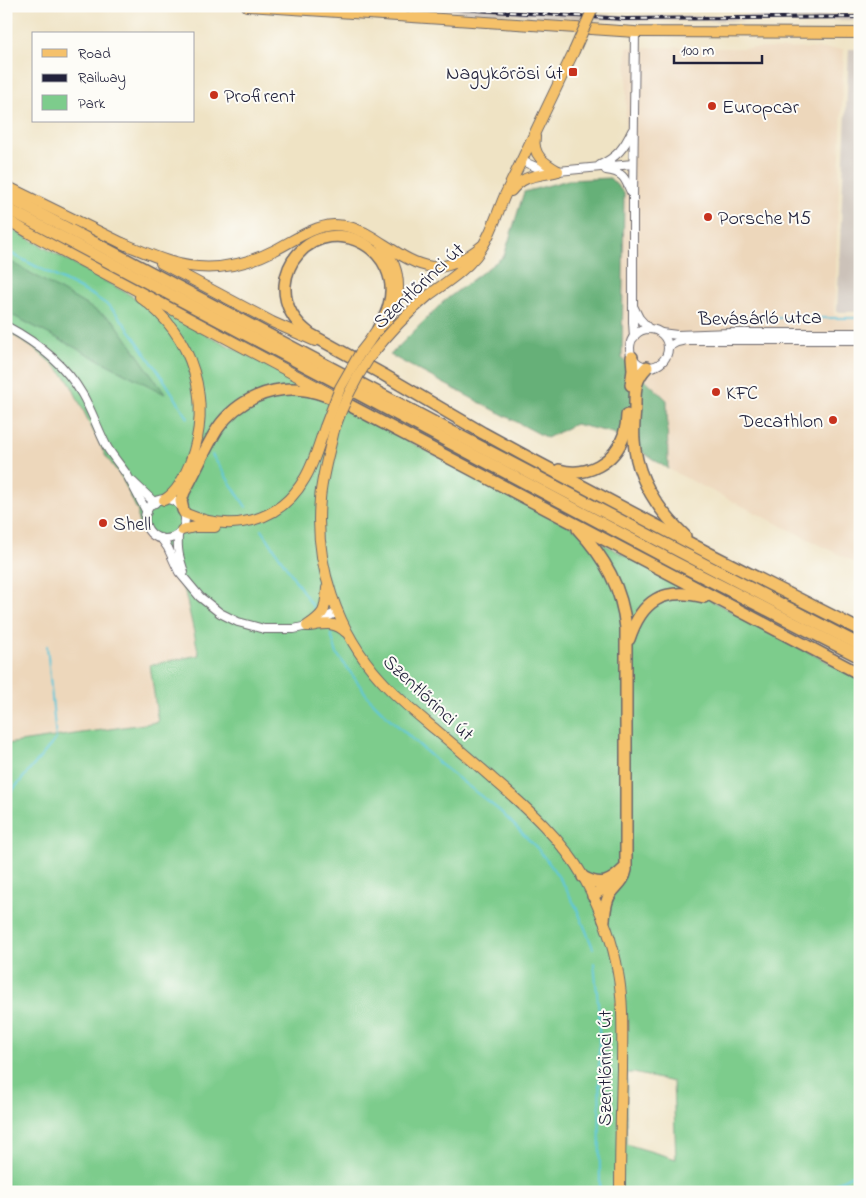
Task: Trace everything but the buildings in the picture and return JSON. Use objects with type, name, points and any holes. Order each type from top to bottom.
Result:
[{"type":"highway","points":[[6,196],[637,530],[860,645]]},
{"type":"highway","points":[[6,208],[676,563],[860,657]]},
{"type":"highway","points":[[378,329],[388,311],[392,288],[390,275],[382,259],[367,245],[347,237],[333,236],[318,240],[306,247],[292,262],[287,272],[285,287],[288,306],[296,321],[305,330],[528,458],[860,630]]},
{"type":"highway","points":[[528,458],[568,472],[586,471],[607,460],[621,442],[626,428],[633,370],[632,357]]},
{"type":"highway","points":[[647,367],[636,382],[635,451],[642,475],[656,502],[670,521],[685,536],[716,557]]},
{"type":"highway","points":[[183,511],[182,501],[184,492],[213,436],[228,416],[246,401],[270,392],[298,389],[312,391],[349,405],[860,674]]},
{"type":"highway","points":[[571,522],[599,554],[614,580],[625,617],[627,646],[627,866],[624,878],[611,893],[607,901],[604,920]]},
{"type":"highway","points":[[627,646],[632,628],[643,610],[660,597],[681,593],[698,595],[725,604]]},
{"type":"highway","points":[[583,877],[593,882],[605,882],[615,878],[627,866]]},
{"type":"highway","points":[[593,896],[615,883],[622,876],[627,866]]},
{"type":"highway","points":[[593,896],[603,896],[611,893]]},
{"type":"main road","points":[[247,6],[635,32],[860,33]]},
{"type":"main road","name":"Szentlőrinci út","points":[[594,6],[574,52],[504,197],[488,237],[477,254],[465,268],[406,316],[365,356],[342,408],[329,429],[319,514],[321,548],[328,585],[349,635],[366,662],[388,688],[524,805],[559,842],[583,877],[604,920],[616,964],[622,1003],[620,1192]]},
{"type":"main road","points":[[536,131],[534,142],[538,157],[558,171]]},
{"type":"main road","points":[[504,197],[523,179],[558,171]]},
{"type":"main road","points":[[6,186],[122,243],[272,322],[346,355]]},
{"type":"main road","points":[[6,219],[349,405]]},
{"type":"main road","points":[[122,243],[168,262],[191,267],[212,268],[222,268],[250,261],[313,231],[335,225],[358,230],[417,264],[428,267],[446,266],[462,261],[482,246]]},
{"type":"main road","points":[[365,356],[378,329],[392,312],[397,299],[396,270],[382,243]]},
{"type":"main road","points":[[111,276],[146,302],[166,320],[182,342],[196,377],[200,409],[193,452],[177,488],[172,494],[160,501]]},
{"type":"main road","points":[[183,511],[209,522],[229,524],[249,522],[264,516],[283,504],[294,494],[306,477],[329,429]]},
{"type":"main road","points":[[180,532],[195,527],[220,527],[229,524]]},
{"type":"main road","points":[[306,626],[324,611],[327,602],[328,585]]},
{"type":"main road","points":[[306,626],[334,624],[349,635]]},
{"type":"street","points":[[634,337],[632,304],[635,32]]},
{"type":"street","points":[[592,168],[608,161],[620,151],[626,144],[634,127]]},
{"type":"street","points":[[522,161],[536,167],[558,171],[633,164]]},
{"type":"street","points":[[592,168],[614,171],[622,176],[626,180],[633,197]]},
{"type":"street","points":[[632,304],[639,318],[649,329]]},
{"type":"street","points":[[6,326],[42,348],[69,375],[82,394],[107,447],[126,475],[147,512]]},
{"type":"street","points":[[649,329],[657,330],[661,333],[666,338],[668,347],[667,355],[662,362],[655,366],[647,367],[638,363],[632,357],[630,346],[634,337],[641,331],[649,329]]},
{"type":"street","name":"Bevásárló utca","points":[[661,333],[677,335],[860,333]]},
{"type":"street","points":[[668,347],[686,340],[860,340]]},
{"type":"street","points":[[126,475],[160,501]]},
{"type":"street","points":[[180,532],[171,538],[161,538],[152,534],[146,522],[147,512],[151,506],[160,501],[175,502],[183,511],[185,521],[180,532],[177,550],[184,570],[184,576]]},
{"type":"street","points":[[161,538],[168,548],[179,572],[194,590],[205,602],[220,613],[238,622],[257,628],[294,630],[338,612]]},
{"type":"shaded area","points":[[376,6],[447,6],[625,16],[860,15],[860,20],[625,21]]},
{"type":"shaded area","points":[[627,47],[844,49],[834,315],[860,315],[860,565],[668,469],[667,400],[622,358]]},
{"type":"shaded area","points":[[849,49],[860,49],[860,312],[837,312]]},
{"type":"shaded area","points":[[6,330],[36,350],[69,381],[105,455],[122,478],[138,512],[138,521],[143,533],[164,554],[172,573],[185,592],[199,656],[159,722],[6,744]]},
{"type":"green space","points":[[610,178],[624,193],[622,358],[667,400],[668,469],[613,433],[575,424],[547,438],[390,355],[444,301],[504,256],[524,192],[568,180]]},
{"type":"green space","points":[[6,226],[147,306],[251,357],[860,679],[860,1192],[6,1192],[6,744],[158,722],[150,665],[199,655],[185,592],[172,573],[164,554],[143,533],[138,521],[138,512],[122,478],[105,455],[69,381],[36,350],[6,330]],"holes":[[[627,1073],[673,1082],[676,1159],[626,1144]]]},
{"type":"green space","points":[[6,259],[114,321],[165,394],[6,312]]},
{"type":"waterway","points":[[6,251],[94,296],[109,306],[130,331],[188,418]]},
{"type":"waterway","points":[[743,318],[860,318]]},
{"type":"waterway","points":[[212,455],[246,507]]},
{"type":"waterway","points":[[262,530],[315,610]]},
{"type":"waterway","points":[[331,634],[337,654],[369,698],[440,764],[500,811],[537,848],[564,885],[577,909],[593,948]]},
{"type":"waterway","points":[[6,798],[56,739],[47,646]]},
{"type":"waterway","points":[[594,963],[599,1013],[600,1192]]},
{"type":"waterway","points":[[819,1192],[860,1171]]},
{"type":"railway","points":[[411,6],[625,19],[860,17]]},
{"type":"place","name":"Nagykőrösi út","points":[[573,72]]},
{"type":"place","name":"Profirent","points":[[214,95]]},
{"type":"place","name":"Europcar","points":[[712,106]]},
{"type":"place","name":"Porsche M5","points":[[708,217]]},
{"type":"place","name":"KFC","points":[[716,392]]},
{"type":"place","name":"Decathlon","points":[[833,420]]},
{"type":"place","name":"Shell","points":[[103,523]]}]
